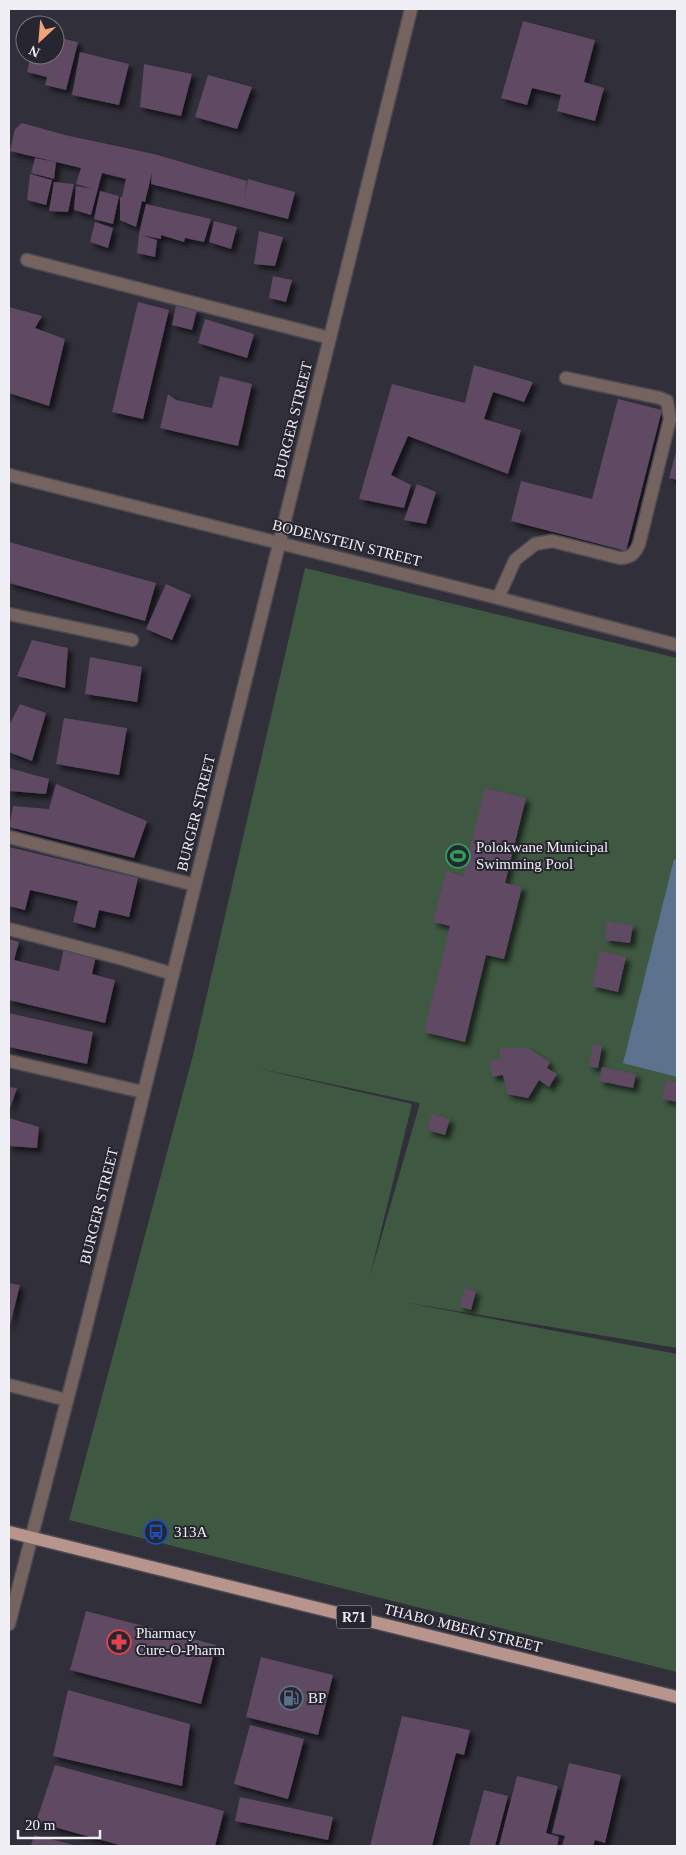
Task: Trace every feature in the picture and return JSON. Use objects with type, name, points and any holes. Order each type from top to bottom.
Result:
[{"type":"main road","name":"THABO MBEKI STREET","points":[[9,1532],[677,1697]]},
{"type":"street","name":"BURGER STREET","points":[[9,1624],[86,1329],[411,9]]},
{"type":"street","points":[[27,260],[330,338]]},
{"type":"street","points":[[498,598],[515,560],[535,544],[552,541],[620,558],[628,558],[636,552],[639,544],[670,419],[667,402],[660,398],[566,378]]},
{"type":"street","name":"BODENSTEIN STREET","points":[[9,475],[498,598],[677,646]]},
{"type":"street","points":[[9,614],[132,640]]},
{"type":"street","points":[[9,837],[195,885]]},
{"type":"street","points":[[9,929],[173,974]]},
{"type":"street","points":[[9,1061],[143,1092]]},
{"type":"street","points":[[9,1385],[66,1400]]},
{"type":"green space","points":[[305,568],[677,658],[677,1348],[403,1302],[677,1354],[677,1672],[69,1520],[193,1055]],"holes":[[[252,1067],[420,1103],[370,1276],[412,1104]]]},
{"type":"water","points":[[674,859],[677,860],[677,1077],[623,1063]]},
{"type":"building","points":[[523,21],[595,40],[584,82],[604,88],[595,121],[557,111],[561,95],[532,88],[527,105],[501,98]]},
{"type":"building","points":[[65,39],[78,42],[66,90],[45,85],[47,77],[27,72],[29,65],[65,65]]},
{"type":"building","points":[[80,52],[129,64],[119,105],[72,95]]},
{"type":"building","points":[[144,64],[192,74],[181,116],[140,107]]},
{"type":"building","points":[[208,75],[252,87],[237,129],[195,117]]},
{"type":"building","points":[[22,123],[65,135],[154,154],[247,181],[244,200],[248,179],[295,192],[288,219],[151,184],[152,172],[145,202],[142,201],[136,227],[120,220],[120,197],[122,197],[126,179],[102,173],[91,215],[74,210],[76,186],[92,189],[76,184],[81,168],[10,151],[15,129]]},
{"type":"building","points":[[35,158],[56,162],[54,179],[31,173]]},
{"type":"building","points":[[30,174],[52,180],[46,205],[27,200]]},
{"type":"building","points":[[54,182],[74,184],[68,212],[49,211]]},
{"type":"building","points":[[100,191],[119,196],[113,224],[94,219]]},
{"type":"building","points":[[146,204],[211,219],[204,242],[185,238],[184,242],[161,235],[161,239],[141,235],[157,240],[155,257],[137,253]]},
{"type":"building","points":[[214,221],[237,227],[231,249],[209,242]]},
{"type":"building","points":[[95,222],[113,228],[108,248],[90,242]]},
{"type":"building","points":[[259,231],[283,237],[275,266],[254,264]]},
{"type":"building","points":[[273,276],[292,280],[286,302],[269,298]]},
{"type":"building","points":[[138,302],[169,310],[143,419],[112,412]]},
{"type":"building","points":[[176,305],[197,310],[192,330],[172,325]]},
{"type":"building","points":[[9,307],[42,316],[35,328],[65,339],[49,406],[9,393]]},
{"type":"building","points":[[205,319],[254,334],[247,358],[198,343]]},
{"type":"building","points":[[474,365],[533,382],[524,402],[493,392],[484,419],[521,430],[508,474],[408,436],[391,475],[411,485],[404,508],[359,499],[392,384],[465,403]]},
{"type":"building","points":[[220,376],[252,384],[238,446],[160,428],[168,394],[176,400],[212,408]]},
{"type":"building","points":[[618,399],[662,410],[626,551],[511,521],[521,481],[592,499]]},
{"type":"building","points":[[677,448],[677,480],[669,478]]},
{"type":"building","points":[[417,484],[436,492],[426,524],[404,520]]},
{"type":"building","points":[[9,542],[156,583],[145,621],[9,583]]},
{"type":"building","points":[[166,584],[191,595],[172,640],[146,629]]},
{"type":"building","points":[[32,640],[68,648],[65,688],[17,676]]},
{"type":"building","points":[[90,657],[142,667],[137,702],[85,694]]},
{"type":"building","points":[[20,704],[46,713],[32,761],[9,752],[9,725]]},
{"type":"building","points":[[64,718],[127,728],[119,775],[56,764]]},
{"type":"building","points":[[9,768],[49,779],[46,794],[9,791]]},
{"type":"building","points":[[56,784],[147,821],[134,858],[9,827],[13,806],[49,809]]},
{"type":"building","points":[[485,788],[526,798],[505,883],[522,887],[504,959],[486,955],[465,1042],[424,1032],[450,926],[433,922],[446,871],[463,876]]},
{"type":"building","points":[[9,847],[138,878],[129,917],[99,910],[95,928],[73,922],[78,901],[30,890],[25,910],[9,906]]},
{"type":"building","points":[[607,921],[633,925],[630,943],[605,940]]},
{"type":"building","points":[[9,939],[19,942],[14,960],[59,971],[64,948],[96,956],[92,974],[115,980],[105,1023],[9,1000]]},
{"type":"building","points":[[600,951],[626,957],[618,992],[592,986]]},
{"type":"building","points":[[9,1013],[93,1032],[87,1064],[9,1047]]},
{"type":"building","points":[[593,1044],[602,1046],[598,1068],[589,1066]]},
{"type":"building","points":[[499,1048],[528,1048],[550,1062],[547,1068],[557,1074],[549,1087],[539,1080],[528,1098],[507,1094],[503,1075],[492,1077],[489,1061],[501,1059]]},
{"type":"building","points":[[602,1067],[636,1074],[633,1088],[599,1081]]},
{"type":"building","points":[[666,1080],[677,1082],[677,1102],[662,1099]]},
{"type":"building","points":[[9,1087],[17,1088],[9,1111]]},
{"type":"building","points":[[432,1114],[450,1119],[445,1135],[427,1130]]},
{"type":"building","points":[[9,1118],[39,1127],[37,1148],[9,1146]]},
{"type":"building","points":[[9,1283],[20,1285],[9,1329]]},
{"type":"building","points":[[465,1287],[476,1291],[471,1310],[459,1306]]},
{"type":"building","points":[[86,1611],[216,1645],[201,1704],[70,1670]]},
{"type":"building","points":[[261,1657],[333,1675],[318,1735],[246,1717]]},
{"type":"building","points":[[68,1690],[190,1724],[182,1786],[53,1756]]},
{"type":"building","points":[[402,1716],[470,1730],[464,1755],[456,1753],[432,1846],[370,1846]]},
{"type":"building","points":[[250,1725],[304,1739],[288,1799],[234,1784]]},
{"type":"building","points":[[569,1763],[621,1775],[605,1843],[595,1840],[593,1846],[562,1846],[565,1836],[552,1833]]},
{"type":"building","points":[[55,1765],[224,1811],[215,1846],[123,1846],[36,1822]]},
{"type":"building","points":[[517,1776],[558,1786],[546,1833],[559,1837],[557,1846],[499,1846]]},
{"type":"building","points":[[484,1790],[508,1796],[495,1846],[469,1846]]},
{"type":"building","points":[[240,1797],[333,1817],[328,1840],[235,1821]]},
{"type":"building","points":[[34,1835],[78,1846],[31,1846]]},
{"type":"place","name":"Polokwane Municipal Swimming Pool","points":[[458,856]]},
{"type":"place","name":"313A","points":[[156,1532]]},
{"type":"place","name":"Pharmacy Cure-O-Pharm","points":[[119,1642]]},
{"type":"place","name":"BP","points":[[291,1698]]}]
